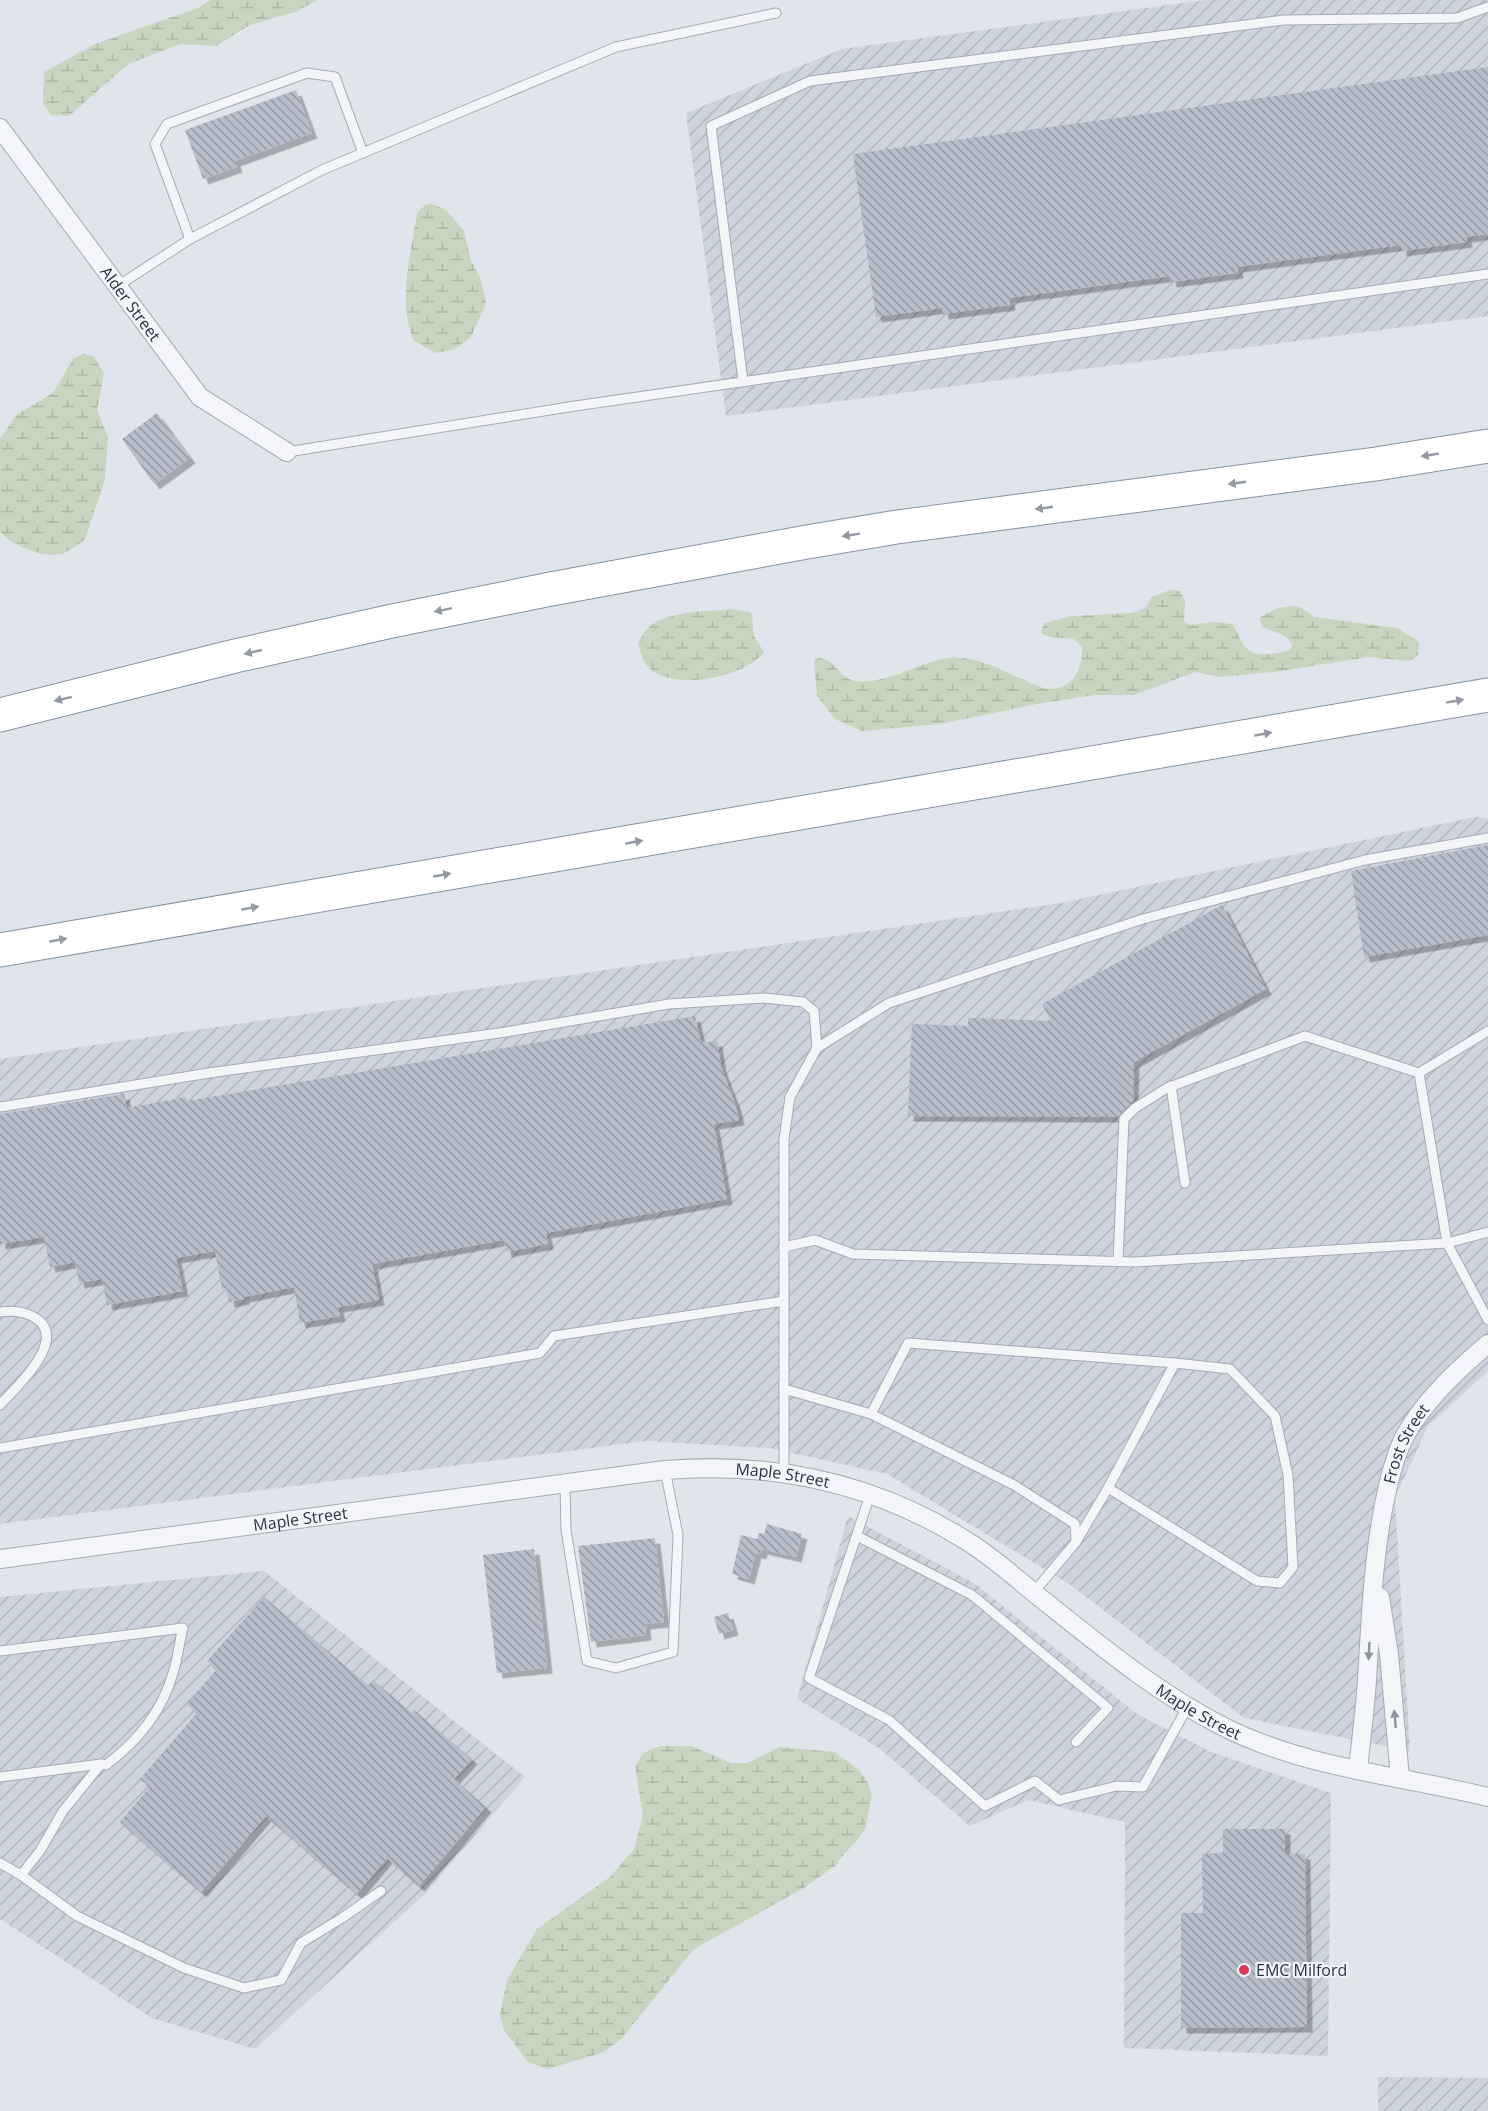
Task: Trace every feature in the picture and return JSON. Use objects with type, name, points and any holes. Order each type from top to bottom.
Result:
[{"type":"highway","points":[[0,715],[236,656],[380,623],[807,542],[897,527],[1376,464],[1488,447]]},
{"type":"highway","points":[[0,950],[1488,695]]},
{"type":"street","name":"Alder Street","points":[[0,129],[200,397],[287,452]]},
{"type":"street","name":"Frost Street","points":[[1358,1770],[1375,1571],[1386,1498],[1397,1455],[1405,1436],[1419,1414],[1436,1394],[1488,1344]]},
{"type":"street","name":"Maple Street","points":[[0,1559],[665,1470],[723,1467],[784,1472],[836,1484],[870,1495],[903,1508],[965,1540],[1118,1658],[1218,1724],[1266,1746],[1316,1762],[1488,1797]]},
{"type":"street","name":"Frost Street","points":[[1375,1571],[1389,1654],[1400,1778]]},
{"type":"lane","points":[[743,381],[711,126],[810,81],[1284,20],[1457,18],[1488,7]]},
{"type":"lane","points":[[116,287],[189,239],[322,170],[616,47],[776,12]]},
{"type":"lane","points":[[189,239],[155,144],[167,124],[307,73],[335,77],[363,153]]},
{"type":"lane","points":[[287,452],[743,381],[1488,274]]},
{"type":"lane","points":[[784,1472],[784,1139],[790,1097],[817,1048],[889,1003],[1143,919],[1365,860],[1488,838]]},
{"type":"lane","points":[[0,1107],[209,1073],[506,1032],[611,1013],[681,1004],[764,998],[803,1002],[814,1011],[817,1048]]},
{"type":"lane","points":[[1419,1074],[1488,1031]]},
{"type":"lane","points":[[1118,1261],[1125,1119],[1135,1108],[1171,1086],[1305,1036],[1419,1074]]},
{"type":"lane","points":[[1419,1074],[1447,1243],[1488,1320]]},
{"type":"lane","points":[[1171,1086],[1185,1183]]},
{"type":"lane","points":[[784,1247],[815,1240],[852,1254],[1135,1262],[1447,1243],[1488,1232]]},
{"type":"lane","points":[[0,1448],[540,1353],[554,1336],[784,1301]]},
{"type":"lane","points":[[0,1312],[20,1312],[35,1317],[44,1328],[46,1345],[43,1353],[20,1384],[0,1405]]},
{"type":"lane","points":[[871,1414],[908,1343],[1230,1369],[1275,1416],[1288,1475],[1293,1567],[1280,1583],[1257,1581],[1108,1488]]},
{"type":"lane","points":[[1034,1592],[1076,1542],[1108,1488],[1175,1363]]},
{"type":"lane","points":[[784,1389],[871,1414],[1014,1485],[1075,1524],[1076,1542]]},
{"type":"lane","points":[[565,1484],[566,1530],[587,1661],[616,1668],[673,1652],[678,1535],[665,1470]]},
{"type":"lane","points":[[870,1495],[809,1677],[889,1720],[985,1806],[1035,1781],[1059,1800],[1117,1786],[1143,1787],[1188,1706]]},
{"type":"lane","points":[[857,1536],[972,1595],[1108,1708],[1076,1742]]},
{"type":"lane","points":[[0,1651],[183,1628],[173,1675],[163,1698],[151,1720],[136,1740],[122,1753],[106,1765],[0,1777]]},
{"type":"lane","points":[[21,1875],[40,1851],[63,1811],[101,1764]]},
{"type":"lane","points":[[0,1863],[21,1875],[78,1916],[184,1968],[244,1988],[281,1980],[301,1943],[381,1891]]},
{"type":"shaded area","points":[[1206,0],[1488,0],[1488,316],[726,416],[686,113],[842,49]]},
{"type":"shaded area","points":[[1475,817],[1488,818],[1488,1371],[1428,1426],[1395,1498],[1410,1751],[1244,1718],[1072,1586],[887,1474],[769,1448],[646,1441],[0,1524],[0,1059],[1060,903]]},
{"type":"shaded area","points":[[848,1516],[974,1583],[1137,1714],[1211,1752],[1331,1793],[1328,2056],[1124,2048],[1125,1822],[1028,1800],[970,1826],[879,1748],[797,1699]]},
{"type":"shaded area","points":[[264,1571],[525,1777],[426,1893],[255,2049],[152,2018],[0,1919],[0,1597]]},
{"type":"shaded area","points":[[1378,2077],[1488,2078],[1488,2111],[1378,2111]]},
{"type":"green space","points":[[210,0],[317,0],[298,11],[250,25],[216,46],[180,44],[128,64],[69,116],[51,115],[43,103],[44,72],[95,44],[198,8]]},
{"type":"green space","points":[[431,204],[446,210],[464,231],[471,261],[480,277],[486,303],[471,337],[455,349],[436,353],[414,341],[406,310],[407,278],[417,213],[425,205]]},
{"type":"green space","points":[[83,354],[93,356],[104,373],[97,410],[108,437],[105,479],[85,540],[63,553],[45,554],[11,541],[0,531],[0,439],[16,415],[53,393],[73,359]]},
{"type":"green space","points":[[1170,590],[1180,591],[1185,601],[1184,621],[1189,625],[1216,622],[1232,624],[1247,649],[1256,654],[1275,654],[1291,649],[1292,644],[1286,637],[1262,627],[1260,617],[1278,608],[1294,606],[1300,607],[1314,617],[1397,628],[1419,642],[1418,655],[1410,661],[1368,657],[1282,671],[1221,677],[1195,672],[1134,695],[1095,695],[1042,703],[940,724],[862,731],[835,719],[817,696],[814,660],[818,658],[829,661],[845,677],[856,681],[880,680],[937,660],[958,658],[987,664],[1036,686],[1058,688],[1075,676],[1081,662],[1082,647],[1074,639],[1042,634],[1041,630],[1045,623],[1071,616],[1132,613],[1145,608],[1152,597]]},
{"type":"green space","points":[[732,609],[750,612],[754,636],[764,652],[743,668],[711,678],[678,680],[664,677],[653,671],[641,655],[638,643],[646,630],[662,619],[691,612]]},
{"type":"green space","points":[[661,1746],[691,1746],[731,1763],[747,1763],[779,1747],[835,1752],[860,1771],[869,1785],[872,1796],[865,1829],[838,1861],[839,1863],[804,1888],[694,1949],[622,2038],[604,2052],[548,2069],[528,2062],[504,2030],[500,2014],[507,1980],[537,1929],[610,1877],[634,1849],[643,1815],[635,1767],[643,1753]]},
{"type":"building","points":[[1488,67],[1488,234],[1466,237],[1467,242],[1401,251],[1401,245],[1237,267],[1238,273],[1171,282],[1170,276],[1009,298],[1010,305],[943,314],[942,308],[876,317],[853,154]]},
{"type":"building","points":[[296,90],[312,133],[235,161],[237,167],[203,179],[185,130]]},
{"type":"building","points":[[157,413],[190,458],[154,484],[122,439]]},
{"type":"building","points":[[1488,845],[1488,935],[1364,957],[1351,871]]},
{"type":"building","points":[[1222,905],[1266,989],[1134,1062],[1133,1101],[1118,1117],[908,1116],[912,1024],[968,1026],[968,1018],[1051,1021],[1042,1004]]},
{"type":"building","points":[[695,1016],[701,1043],[717,1041],[721,1067],[739,1120],[714,1124],[727,1199],[546,1233],[548,1244],[506,1252],[504,1240],[372,1264],[379,1300],[338,1307],[340,1316],[300,1323],[294,1287],[229,1302],[227,1288],[222,1289],[215,1251],[176,1258],[183,1291],[107,1305],[102,1279],[79,1283],[75,1262],[50,1267],[44,1237],[0,1244],[0,1114],[124,1094],[127,1108],[186,1097],[187,1101]]},
{"type":"building","points":[[767,1524],[802,1534],[796,1557],[762,1549],[761,1554],[756,1553],[749,1579],[732,1574],[741,1535],[757,1539],[759,1533],[764,1534]]},
{"type":"building","points":[[655,1538],[664,1622],[645,1624],[646,1635],[591,1642],[578,1546]]},
{"type":"building","points":[[534,1549],[547,1668],[497,1673],[483,1555]]},
{"type":"building","points":[[264,1597],[368,1685],[373,1680],[412,1713],[414,1710],[472,1759],[454,1779],[486,1807],[419,1886],[387,1858],[357,1894],[266,1816],[201,1892],[120,1822],[150,1787],[140,1779],[197,1713],[187,1704],[216,1670],[207,1661]]},
{"type":"building","points":[[728,1613],[733,1630],[719,1634],[714,1617]]},
{"type":"building","name":"EMC Milford","points":[[1223,1829],[1285,1829],[1285,1854],[1305,1854],[1307,2027],[1181,2028],[1181,1913],[1203,1913],[1202,1854],[1223,1853]]},
{"type":"place","name":"EMC Milford","points":[[1244,1970]]}]
